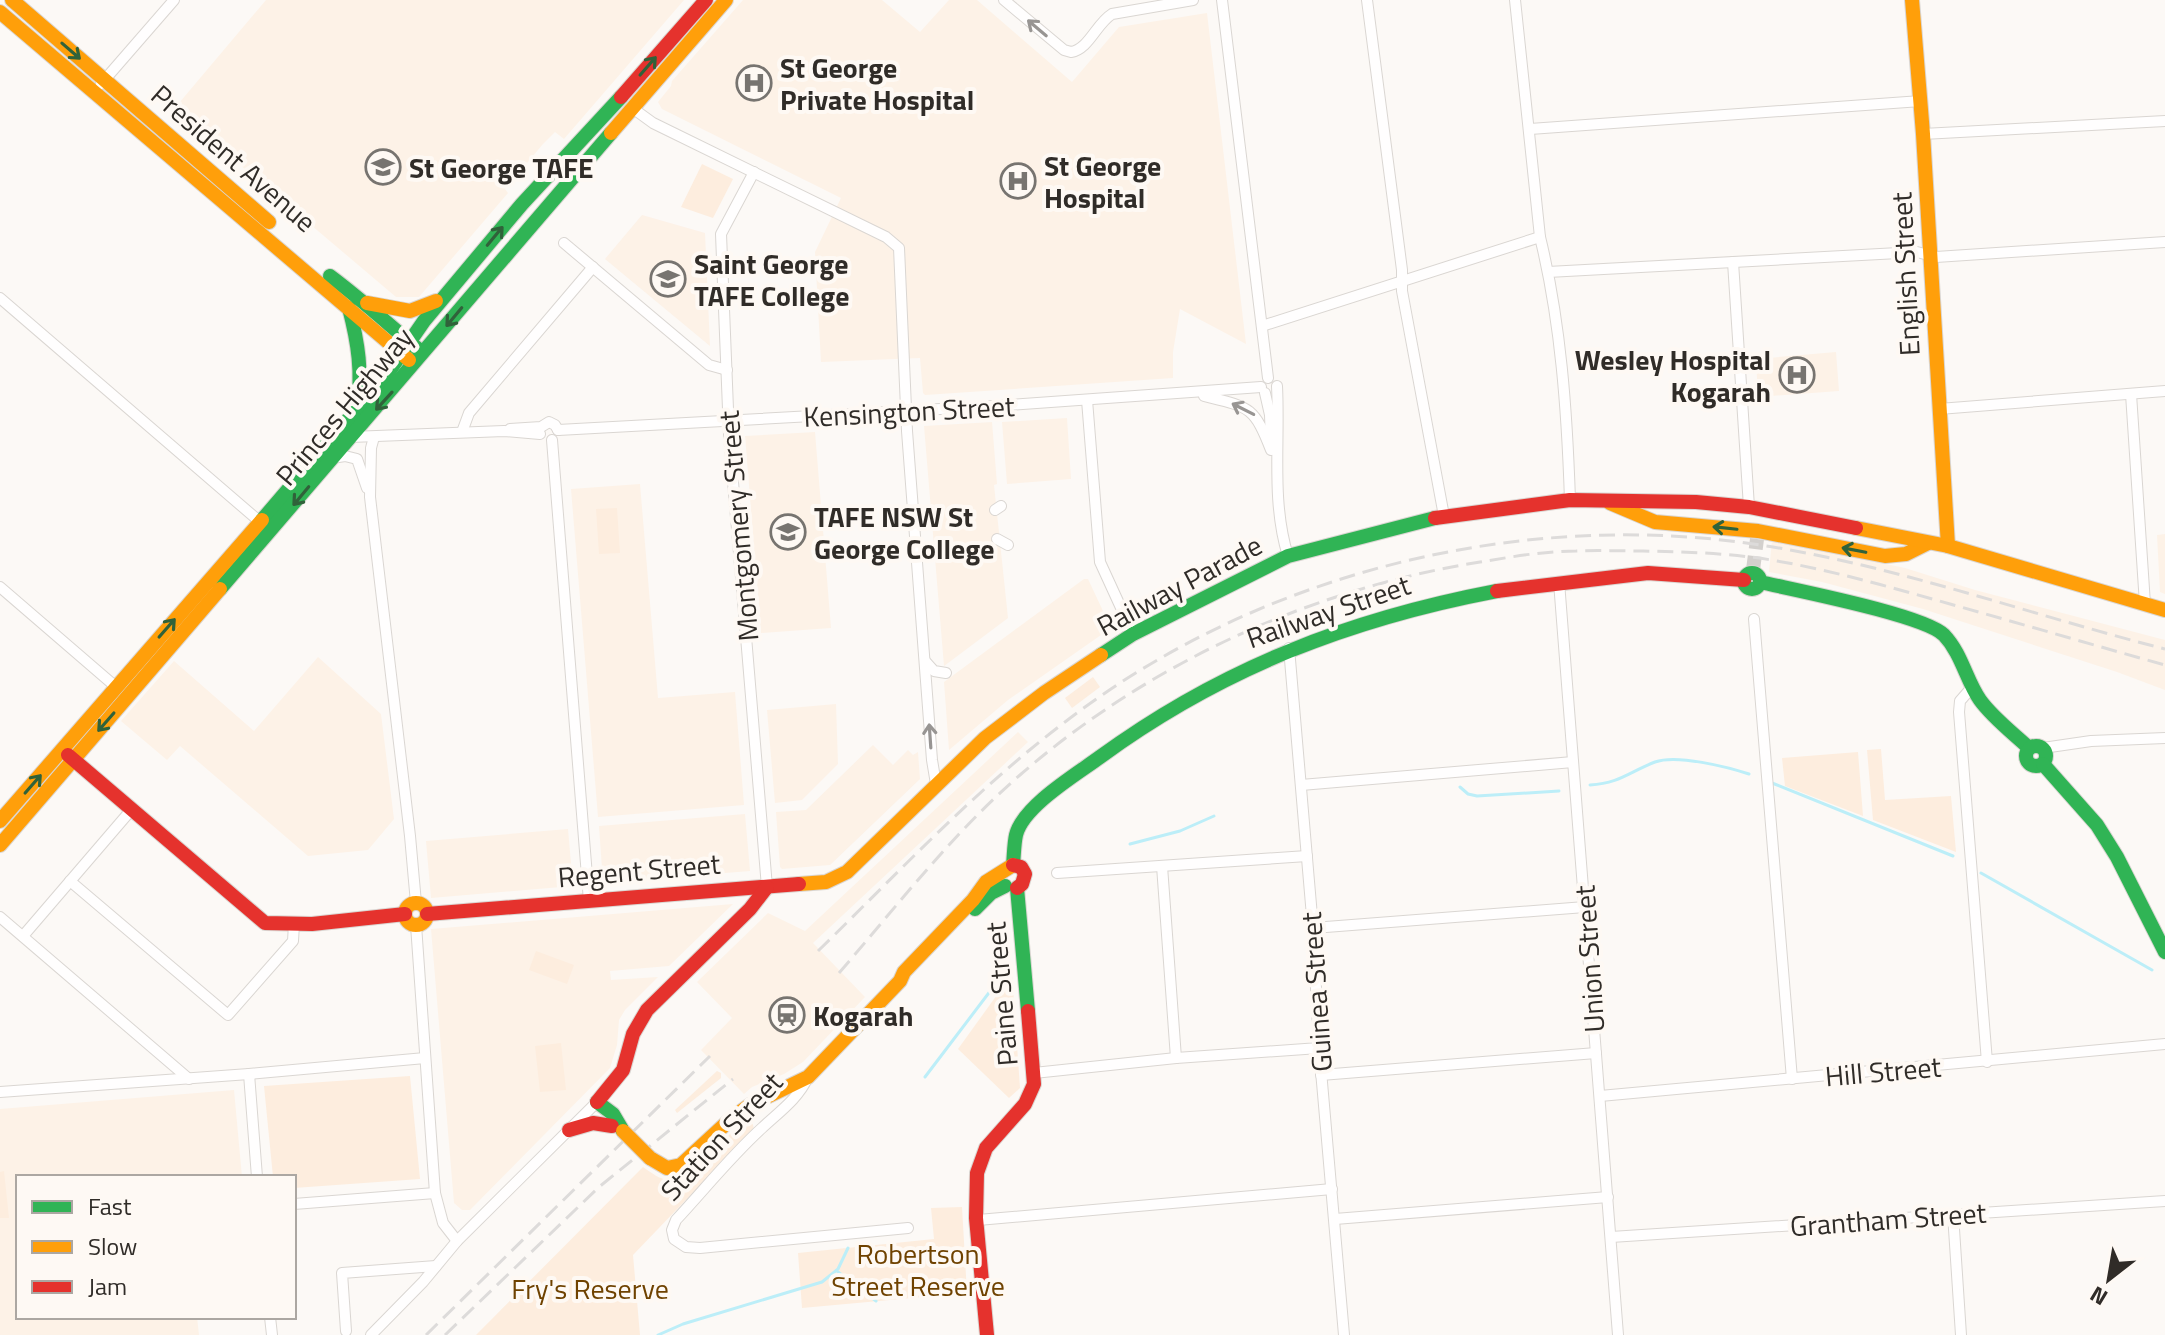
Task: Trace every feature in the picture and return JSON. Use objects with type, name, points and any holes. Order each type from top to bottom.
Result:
[{"type":"main road","name":"Princes Highway","points":[[0,821],[68,755],[419,359],[706,0]]},
{"type":"main road","name":"Princes Highway","points":[[0,845],[116,687],[356,412],[445,295],[530,194],[626,103],[726,0]]},
{"type":"main road","name":"English Street","points":[[1912,0],[1948,546]]},
{"type":"main road","name":"President Avenue","points":[[16,2],[163,148]]},
{"type":"main road","name":"President Avenue","points":[[2,19],[163,148],[349,308],[419,359]]},
{"type":"main road","name":"President Avenue","points":[[101,84],[367,303],[405,347]]},
{"type":"main road","points":[[367,303],[398,312],[415,312],[445,295]]},
{"type":"main road","points":[[349,308],[361,352],[362,383],[356,412]]},
{"type":"main road","name":"Railway Parade","points":[[851,868],[1002,724],[1133,634],[1288,556],[1444,516],[1570,500],[1649,500],[1749,507],[1948,546],[2165,610]]},
{"type":"main road","name":"Railway Parade","points":[[1604,500],[1648,520],[1885,556],[1906,554],[1928,543]]},
{"type":"main road","points":[[1649,500],[1649,515],[1664,523]]},
{"type":"main road","name":"Railway Street","points":[[1009,878],[1015,838],[1023,819],[1097,758],[1166,710],[1232,674],[1355,623],[1432,602],[1559,582],[1657,573],[1752,576],[1929,626],[1952,644],[1980,700],[1999,720],[2036,748]]},
{"type":"main road","points":[[2036,748],[2046,756],[2043,764],[2097,825],[2165,950]]},
{"type":"main road","points":[[68,755],[262,921],[275,925],[412,914]]},
{"type":"main road","name":"Regent Street","points":[[412,914],[425,921],[427,914],[826,882],[851,868]]},
{"type":"main road","name":"Station Street","points":[[597,1102],[608,1107],[619,1119],[618,1128],[650,1158],[667,1168],[681,1165],[750,1105],[808,1077],[900,981],[904,972],[973,900],[986,882],[1009,878]]},
{"type":"main road","name":"Paine Street","points":[[987,1335],[976,1177],[980,1159],[993,1137],[1030,1096],[1034,1073],[1009,878]]},
{"type":"main road","points":[[597,1102],[623,1070],[633,1034],[643,1015],[750,909],[767,887]]},
{"type":"main road","points":[[569,1130],[593,1123],[618,1128]]},
{"type":"street","points":[[101,84],[174,0]]},
{"type":"street","points":[[1004,0],[1064,50],[1071,52],[1083,46],[1104,19],[1112,14],[1193,0]]},
{"type":"street","points":[[1222,0],[1273,393],[1263,390]]},
{"type":"street","points":[[1367,0],[1402,280],[1444,516]]},
{"type":"street","points":[[1515,0],[1540,237],[1565,390],[1570,500]]},
{"type":"street","points":[[1530,129],[1921,101]]},
{"type":"street","points":[[626,103],[653,123],[886,237],[899,248],[924,659],[936,784]]},
{"type":"street","points":[[1923,134],[2165,121]]},
{"type":"street","name":"Montgomery Street","points":[[754,172],[721,234],[728,420],[767,887]]},
{"type":"street","points":[[1262,326],[1540,237]]},
{"type":"street","points":[[1548,272],[2165,242]]},
{"type":"street","points":[[564,243],[709,365],[727,370]]},
{"type":"street","points":[[1733,262],[1749,507]]},
{"type":"street","points":[[462,432],[469,413],[593,267]]},
{"type":"street","points":[[0,298],[259,521]]},
{"type":"street","points":[[1272,382],[1280,531],[1288,556]]},
{"type":"street","points":[[1263,390],[1270,415],[1271,450]]},
{"type":"street","name":"Kensington Street","points":[[541,430],[549,422],[555,425],[555,435],[728,420],[1263,390]]},
{"type":"street","points":[[1939,409],[2165,391]]},
{"type":"street","points":[[1193,393],[1234,403],[1251,411],[1260,421],[1277,479]]},
{"type":"street","points":[[2131,394],[2145,604]]},
{"type":"street","points":[[1087,400],[1100,562],[1133,634]]},
{"type":"street","points":[[351,437],[541,430],[545,440],[555,435],[589,901]]},
{"type":"street","points":[[374,437],[370,497],[410,836],[412,914],[435,1193],[443,1223],[457,1241]]},
{"type":"street","points":[[332,458],[345,456],[357,459],[370,497]]},
{"type":"street","points":[[997,539],[1008,545]]},
{"type":"street","name":"Union Street","points":[[1559,582],[1618,1335]]},
{"type":"street","points":[[0,587],[116,687]]},
{"type":"street","points":[[1754,619],[1792,1079]]},
{"type":"street","name":"Guinea Street","points":[[1289,648],[1344,1335]]},
{"type":"street","points":[[924,659],[934,671],[946,673]]},
{"type":"street","points":[[1973,686],[1960,701],[1959,712],[1987,1062]]},
{"type":"street","points":[[2036,748],[2091,741],[2165,738]]},
{"type":"street","points":[[1301,785],[1573,762]]},
{"type":"street","points":[[23,936],[132,809]]},
{"type":"street","points":[[1057,873],[1307,856]]},
{"type":"street","points":[[1162,866],[1176,1058]]},
{"type":"street","points":[[70,881],[228,1015],[293,941],[294,924]]},
{"type":"street","points":[[1313,928],[1585,907]]},
{"type":"street","points":[[0,917],[189,1079]]},
{"type":"street","name":"Hill Street","points":[[1600,1096],[2165,1044]]},
{"type":"street","points":[[1034,1073],[1176,1058],[1319,1048]]},
{"type":"street","points":[[1321,1075],[1596,1053]]},
{"type":"street","points":[[0,1092],[425,1058]]},
{"type":"street","points":[[249,1074],[257,1175]]},
{"type":"street","name":"Station Street","points":[[808,1077],[803,1088],[761,1128],[676,1220],[672,1230],[674,1239],[681,1245],[700,1248],[908,1228]]},
{"type":"street","points":[[768,1096],[776,1116]]},
{"type":"street","points":[[371,1335],[457,1241],[597,1102]]},
{"type":"street","points":[[750,1105],[759,1116],[761,1128]]},
{"type":"street","points":[[978,1220],[1332,1189]]},
{"type":"street","points":[[296,1204],[435,1193]]},
{"type":"street","points":[[1335,1219],[1608,1197]]},
{"type":"street","name":"Grantham Street","points":[[1611,1237],[2165,1201]]},
{"type":"street","points":[[1953,1214],[1961,1335]]},
{"type":"street","points":[[346,1331],[342,1273],[436,1266]]},
{"type":"shaded area","name":"St George TAFE","points":[[266,0],[684,0],[564,139],[555,132],[543,144],[505,189],[508,193],[419,297],[396,297],[174,109]]},
{"type":"shaded area","name":"St George Hospital","points":[[743,0],[882,0],[920,32],[949,0],[977,0],[1072,82],[1119,27],[1207,13],[1246,344],[1180,309],[1173,352],[1173,378],[925,395],[920,358],[821,362],[815,252],[841,198],[662,109],[658,102],[672,81]]},
{"type":"shaded area","name":"Saint George TAFE College","points":[[642,215],[705,233],[710,346],[605,259]]},
{"type":"shaded area","name":"Wesley Hospital Kogarah","points":[[1836,352],[1839,391],[1758,397],[1756,359]]},
{"type":"shaded area","points":[[1067,418],[1071,479],[1007,484],[1002,422]]},
{"type":"shaded area","points":[[992,422],[997,484],[994,485],[1008,618],[944,666],[924,426]]},
{"type":"shaded area","name":"TAFE NSW St George College","points":[[815,432],[831,628],[761,633],[745,436]]},
{"type":"shaded area","points":[[640,484],[658,698],[735,692],[744,805],[598,817],[571,489]]},
{"type":"shaded area","points":[[2165,534],[2165,594],[2160,592],[2157,535]]},
{"type":"shaded area","points":[[1772,540],[1905,568],[1975,590],[2165,640],[2165,690],[1923,609],[1822,582],[1769,572]]},
{"type":"shaded area","points":[[1088,579],[1111,628],[1008,700],[949,750],[944,682]]},
{"type":"shaded area","points":[[318,657],[381,714],[394,819],[368,850],[308,856],[180,746],[167,760],[121,721],[174,661],[254,731]]},
{"type":"shaded area","points":[[836,704],[838,764],[802,800],[775,803],[767,710]]},
{"type":"shaded area","points":[[1018,732],[1028,742],[813,943],[865,997],[803,1062],[744,1094],[701,1050],[732,1018],[697,982],[768,913],[805,931]]},
{"type":"shaded area","points":[[873,745],[893,765],[908,750],[913,755],[918,752],[920,779],[830,865],[782,869],[776,812],[806,810]]},
{"type":"shaded area","points":[[745,814],[750,871],[603,883],[599,826]]},
{"type":"shaded area","points":[[568,829],[573,886],[431,898],[426,841]]},
{"type":"shaded area","points":[[733,904],[669,966],[610,971],[611,980],[658,977],[619,1020],[617,1045],[610,1068],[470,1210],[462,1210],[454,1203],[431,929]]},
{"type":"shaded area","points":[[234,1090],[242,1175],[16,1175],[16,1319],[197,1319],[199,1335],[0,1335],[0,1109]]},
{"type":"green space","points":[[702,164],[733,179],[713,218],[681,207]]},
{"type":"green space","points":[[617,508],[620,553],[599,554],[596,509]]},
{"type":"green space","points":[[1093,677],[1100,687],[1072,708],[1065,698]]},
{"type":"green space","points":[[1881,749],[1885,800],[1951,796],[1956,852],[1873,820],[1867,750]]},
{"type":"green space","points":[[1858,752],[1863,816],[1785,786],[1782,758]]},
{"type":"green space","points":[[536,951],[574,965],[567,984],[529,970]]},
{"type":"green space","points":[[1012,974],[1020,1088],[1009,1098],[958,1049]]},
{"type":"green space","points":[[561,1043],[566,1090],[540,1092],[535,1046]]},
{"type":"green space","points":[[717,1071],[721,1073],[721,1078],[677,1113],[675,1110]]},
{"type":"green space","points":[[410,1076],[420,1179],[296,1188],[296,1175],[273,1175],[264,1086]]},
{"type":"green space","name":"Fry's Reserve","points":[[745,1118],[752,1121],[754,1129],[633,1255],[640,1335],[476,1335],[643,1167],[664,1179],[681,1177],[701,1164]]},
{"type":"green space","points":[[4,1171],[9,1218],[0,1218],[0,1172]]},
{"type":"green space","name":"Robertson Street Reserve","points":[[962,1207],[967,1293],[802,1308],[798,1253],[934,1239],[931,1208]]},
{"type":"waterway","points":[[1590,785],[1617,779],[1664,760],[1702,762],[1749,774]]},
{"type":"waterway","points":[[1772,783],[1953,856]]},
{"type":"waterway","points":[[1460,787],[1468,794],[1477,796],[1559,791]]},
{"type":"waterway","points":[[1130,844],[1180,831],[1214,816]]},
{"type":"waterway","points":[[1981,873],[2152,970]]},
{"type":"waterway","points":[[925,1077],[1010,965]]},
{"type":"waterway","points":[[658,1335],[683,1324],[822,1282],[838,1269],[848,1248]]},
{"type":"waterway","points":[[838,1272],[876,1301]]},
{"type":"tunnel","points":[[1753,570],[1757,539]]},
{"type":"railway","points":[[818,951],[938,833],[1032,748],[1142,669],[1224,625],[1311,589],[1401,562],[1494,544],[1587,536],[1681,537],[1773,547],[1921,580],[2165,649]]},
{"type":"railway","points":[[839,973],[971,821],[1020,775],[1123,698],[1235,637],[1294,612],[1417,574],[1564,551],[1660,551],[1743,556],[1864,580],[2165,665]]},
{"type":"railway","points":[[426,1335],[710,1056]]},
{"type":"railway","points":[[445,1335],[599,1187],[733,1079]]},
{"type":"traffic: fast","points":[[262,520],[388,373],[424,321],[522,204],[621,97]]},
{"type":"traffic: fast","points":[[220,589],[611,133]]},
{"type":"traffic: fast","points":[[330,276],[418,349]]},
{"type":"traffic: fast","points":[[349,308],[359,358],[357,409]]},
{"type":"traffic: fast","points":[[1101,655],[1133,634],[1288,556],[1435,518]]},
{"type":"traffic: fast","points":[[1749,573],[1755,573],[1760,581],[1758,587],[1749,589],[1744,584],[1744,578],[1749,573]]},
{"type":"traffic: fast","points":[[1760,582],[1886,612],[1932,627],[1950,642],[1985,707],[2029,748]]},
{"type":"traffic: fast","points":[[1013,865],[1016,835],[1021,824],[1040,802],[1146,725],[1193,697],[1289,651],[1339,632],[1390,616],[1497,591]]},
{"type":"traffic: fast","points":[[2036,746],[2043,749],[2046,756],[2043,763],[2036,766],[2029,763],[2026,756],[2029,749],[2036,746]]},
{"type":"traffic: fast","points":[[2043,764],[2097,825],[2117,857],[2165,952]]},
{"type":"traffic: fast","points":[[975,909],[991,893],[1005,886]]},
{"type":"traffic: fast","points":[[1017,888],[1028,1011]]},
{"type":"traffic: fast","points":[[597,1102],[613,1114],[623,1131]]},
{"type":"traffic: slow","points":[[12,0],[269,222]]},
{"type":"traffic: slow","points":[[611,133],[726,0]]},
{"type":"traffic: slow","points":[[1912,0],[1948,546]]},
{"type":"traffic: slow","points":[[0,12],[409,360]]},
{"type":"traffic: slow","points":[[367,303],[410,311],[436,301]]},
{"type":"traffic: slow","points":[[1610,503],[1655,522],[1758,531],[1885,556],[1906,554],[1928,543]]},
{"type":"traffic: slow","points":[[0,821],[262,520]]},
{"type":"traffic: slow","points":[[1856,528],[1948,546],[2165,610]]},
{"type":"traffic: slow","points":[[0,845],[220,589]]},
{"type":"traffic: slow","points":[[799,884],[826,882],[847,872],[985,738],[1101,655]]},
{"type":"traffic: slow","points":[[650,1158],[667,1168],[681,1165],[750,1105],[808,1077],[900,981],[904,972],[973,900],[986,882],[1013,865]]},
{"type":"traffic: slow","points":[[416,903],[424,906],[427,914],[424,922],[416,925],[408,922],[405,914],[408,906],[416,903]]},
{"type":"traffic: slow","points":[[623,1131],[650,1158]]},
{"type":"traffic: jam","points":[[621,97],[706,0]]},
{"type":"traffic: jam","points":[[1435,518],[1570,500],[1696,502],[1749,507],[1856,528]]},
{"type":"traffic: jam","points":[[1497,591],[1648,573],[1744,580]]},
{"type":"traffic: jam","points":[[68,755],[265,923],[312,924],[405,914]]},
{"type":"traffic: jam","points":[[1013,865],[1021,867],[1025,874],[1017,888]]},
{"type":"traffic: jam","points":[[427,914],[799,884]]},
{"type":"traffic: jam","points":[[597,1102],[623,1070],[633,1034],[647,1010],[750,909],[767,887]]},
{"type":"traffic: jam","points":[[987,1335],[976,1218],[977,1173],[986,1148],[1025,1104],[1034,1084],[1028,1011]]},
{"type":"traffic: jam","points":[[569,1130],[593,1123],[612,1126]]},
{"type":"place","name":"St George Private Hospital","points":[[754,83]]},
{"type":"place","name":"St George TAFE","points":[[383,167]]},
{"type":"place","name":"St George Hospital","points":[[1018,181]]},
{"type":"place","name":"Saint George TAFE College","points":[[668,279]]},
{"type":"place","name":"Wesley Hospital Kogarah","points":[[1797,375]]},
{"type":"place","name":"TAFE NSW St George College","points":[[788,532]]},
{"type":"place","name":"Kogarah","points":[[787,1015]]}]
